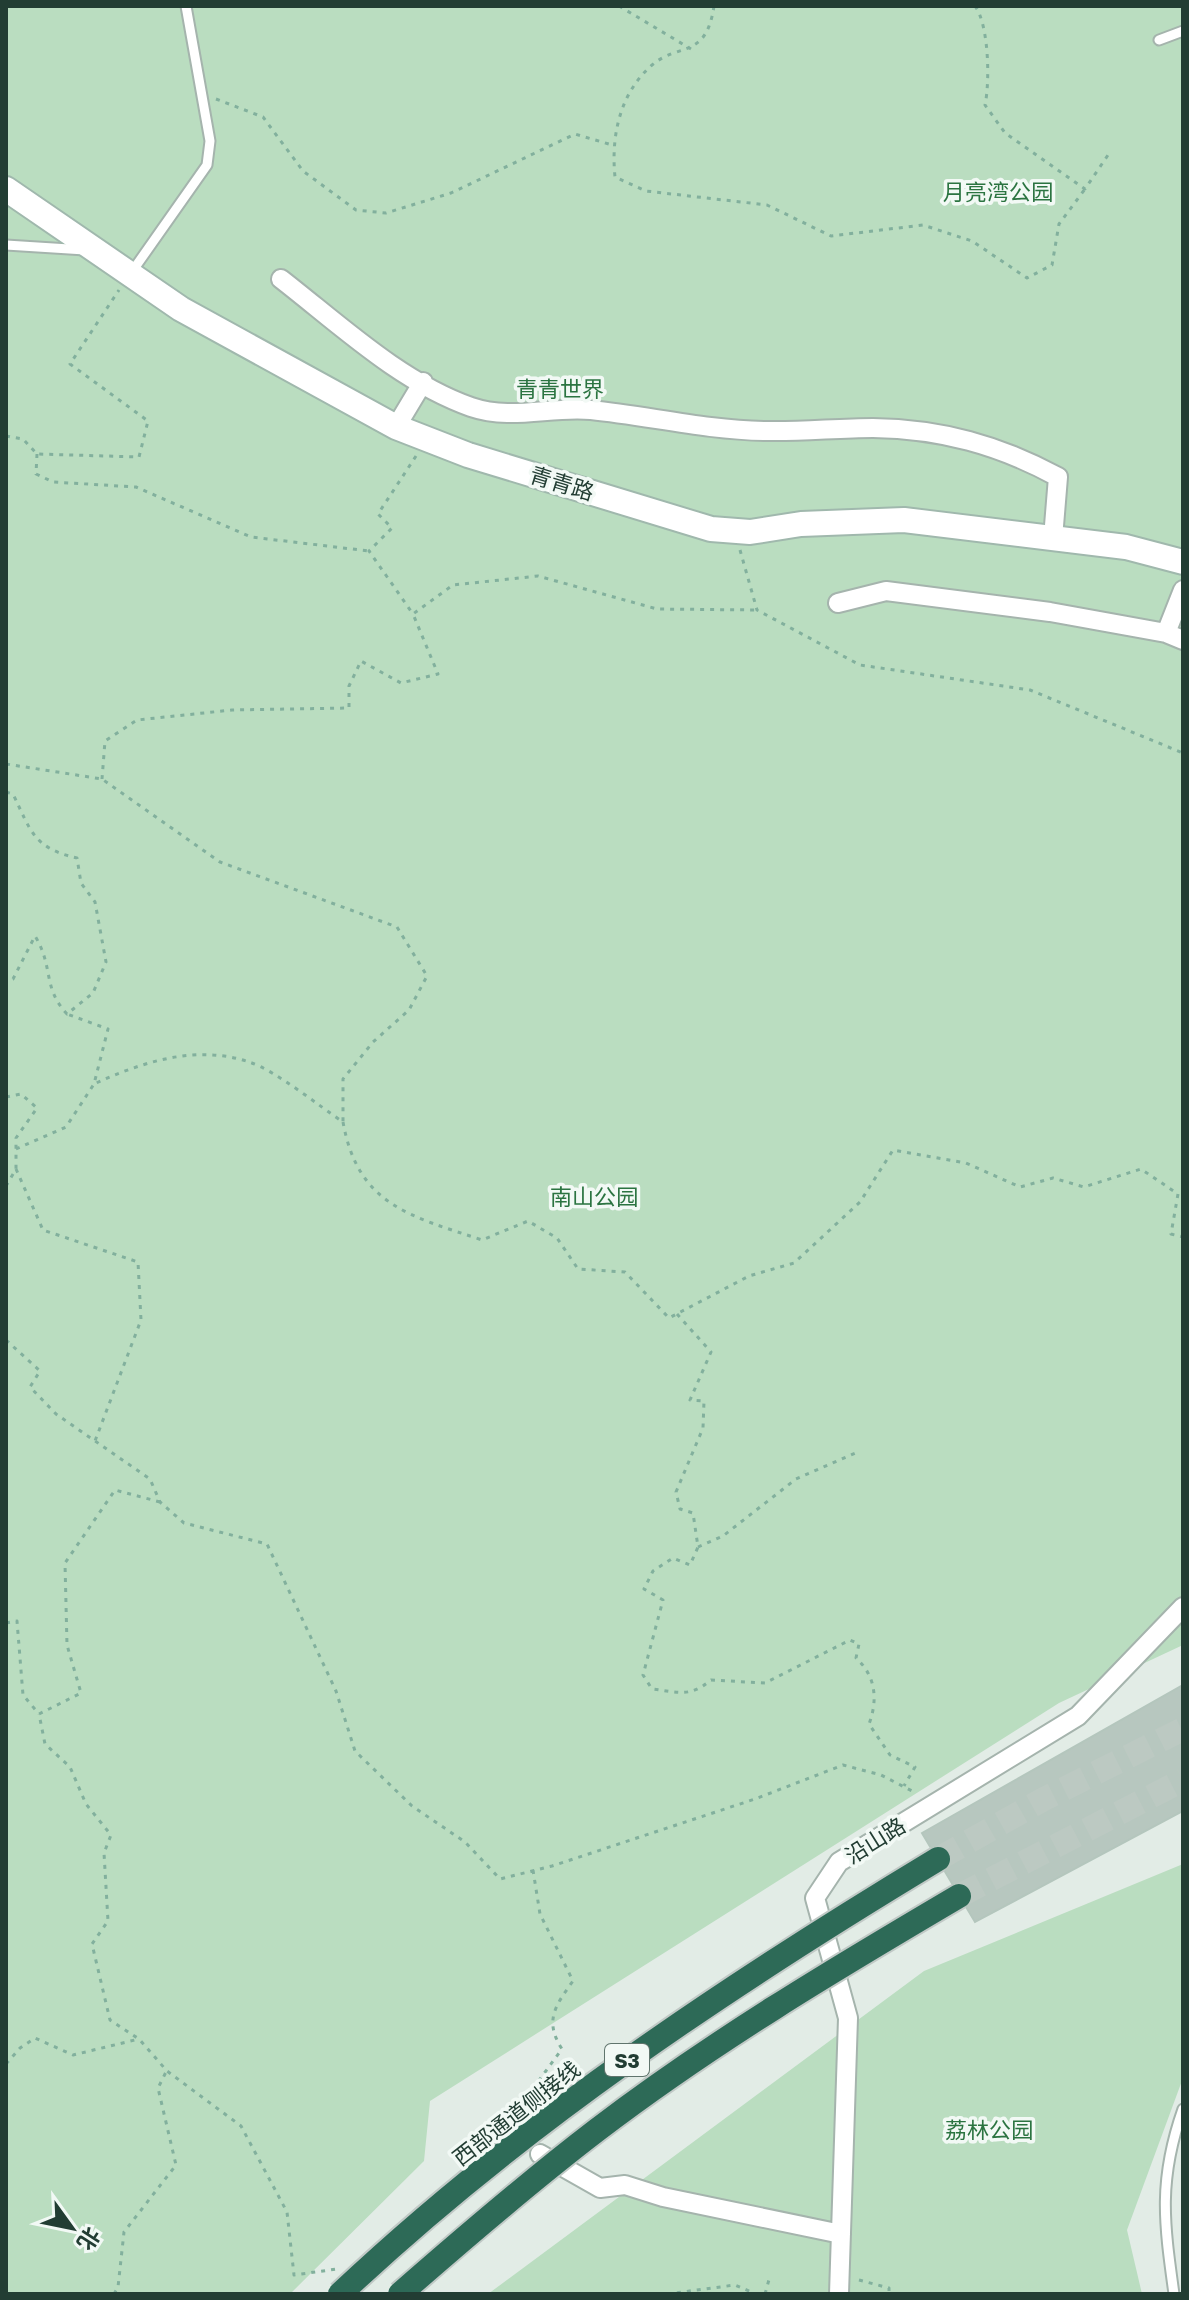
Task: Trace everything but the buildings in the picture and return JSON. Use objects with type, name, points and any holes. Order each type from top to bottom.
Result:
[{"type":"highway","name":"西部通道侧接线","points":[[343,2285],[460,2189],[678,2023],[798,1944],[938,1859]]},
{"type":"highway","name":"S3","points":[[400,2294],[489,2216],[598,2129],[714,2048],[844,1964],[959,1896]]},
{"type":"street","name":"青青路","points":[[6,189],[92,251],[181,309],[396,427],[427,440],[677,521],[734,531],[801,524],[904,520],[1126,547],[1183,562]]},
{"type":"street","points":[[281,279],[384,358],[471,407],[515,416],[589,410],[709,428],[765,431],[875,428],[961,437],[1021,457],[1058,477],[1053,538]]},
{"type":"street","points":[[396,427],[423,382]]},
{"type":"street","points":[[838,603],[886,591],[1050,612],[1174,636],[1183,590]]},
{"type":"street","name":"沿山路","points":[[839,2294],[848,2018],[815,1898],[839,1862],[1078,1716],[1183,1607]]},
{"type":"street","points":[[540,2154],[600,2188],[625,2185],[663,2197],[841,2234]]},
{"type":"lane","points":[[129,276],[207,165],[210,141],[186,6]]},
{"type":"lane","points":[[1159,40],[1183,31]]},
{"type":"lane","points":[[6,245],[92,251]]},
{"type":"lane","points":[[1174,2294],[1164,2222],[1165,2177],[1183,2109]]},
{"type":"path","points":[[619,6],[691,49]]},
{"type":"path","points":[[714,6],[711,24],[691,49],[653,63],[621,108],[612,145],[615,177],[646,191],[767,205],[831,236],[923,225],[972,241],[1027,278],[1052,265],[1059,224],[1110,152]]},
{"type":"path","points":[[975,6],[982,15],[990,81],[985,105],[1005,133],[1085,189]]},
{"type":"path","points":[[201,92],[263,117],[303,171],[356,210],[386,213],[451,193],[575,134],[612,145]]},
{"type":"path","points":[[6,436],[23,439],[37,454],[139,457],[148,421],[70,364],[129,276]]},
{"type":"path","points":[[369,551],[392,528],[378,514],[427,440]]},
{"type":"path","points":[[37,454],[36,474],[53,482],[136,487],[251,537],[369,551],[413,614],[438,674],[401,683],[361,661],[349,686],[349,708],[232,710],[137,720],[105,741],[102,779]]},
{"type":"path","points":[[734,531],[757,610]]},
{"type":"path","points":[[413,614],[453,585],[538,576],[657,609],[757,610],[860,665],[1030,690],[1183,753]]},
{"type":"path","points":[[6,764],[102,779],[220,862],[397,927],[427,976],[409,1010],[373,1042],[343,1079],[343,1122],[349,1153],[373,1190],[411,1217],[482,1240],[528,1221],[557,1238],[578,1269],[625,1272],[669,1318],[749,1276],[794,1263],[860,1202],[893,1150],[966,1163],[1020,1187],[1053,1178],[1084,1187],[1141,1169],[1178,1194],[1171,1234],[1183,1237]]},
{"type":"path","points":[[6,792],[13,794],[35,840],[60,854],[77,858],[81,883],[95,902],[106,962],[93,993],[67,1014]]},
{"type":"path","points":[[6,981],[13,979],[35,936],[47,955],[52,997],[67,1014],[108,1029],[94,1084],[66,1127],[16,1149]]},
{"type":"path","points":[[94,1084],[141,1062],[207,1054],[251,1062],[343,1122]]},
{"type":"path","points":[[6,1097],[21,1094],[37,1108],[16,1138],[16,1169],[43,1230],[138,1262],[141,1320],[95,1441]]},
{"type":"path","points":[[6,1186],[16,1169]]},
{"type":"path","points":[[677,1314],[711,1352],[690,1400],[704,1401],[703,1428],[676,1492],[680,1509],[693,1513],[698,1547],[690,1565],[673,1558],[653,1571],[644,1589],[663,1600],[643,1675],[652,1689],[695,1692],[711,1680],[765,1683],[850,1640],[859,1644],[856,1658],[868,1669],[877,1704],[869,1724],[890,1755],[915,1767],[904,1787]]},
{"type":"path","points":[[6,1340],[40,1371],[30,1387],[56,1414],[150,1479],[160,1502],[184,1523],[267,1544],[336,1691],[355,1751],[412,1806],[465,1842],[500,1879],[755,1799],[843,1765],[881,1775],[935,1803]]},
{"type":"path","points":[[698,1547],[723,1536],[796,1479],[860,1451]]},
{"type":"path","points":[[39,1714],[81,1693],[67,1645],[65,1563],[115,1490],[160,1502]]},
{"type":"path","points":[[6,1623],[17,1621],[23,1695],[39,1714],[45,1744],[70,1767],[86,1804],[111,1835],[104,1853],[108,1921],[92,1944],[110,2020],[139,2039],[167,2071],[241,2126],[287,2212],[294,2275],[339,2268],[343,2285]]},
{"type":"path","points":[[533,1870],[540,1914],[573,1981],[551,2012],[552,2034],[562,2049],[537,2083],[539,2112]]},
{"type":"path","points":[[6,2064],[20,2048],[35,2038],[73,2055],[139,2039]]},
{"type":"path","points":[[114,2294],[118,2287],[124,2232],[176,2165],[158,2088],[167,2071]]},
{"type":"path","points":[[840,2274],[889,2288],[889,2294]]},
{"type":"path","points":[[765,2294],[770,2276]]},
{"type":"path","points":[[667,2294],[735,2285],[756,2294]]},
{"type":"green space","name":"南山公园","points":[[6,6],[1183,6],[1183,1645],[1059,1703],[430,2101],[424,2161],[290,2294],[6,2294]]},
{"type":"green space","name":"荔林公园","points":[[1183,1864],[1183,2078],[1127,2230],[1142,2294],[488,2294],[924,1971]]},
{"type":"tunnel","points":[[938,1859],[1044,1799],[1183,1729]]},
{"type":"tunnel","points":[[959,1896],[1183,1780]]},
{"type":"park label","name":"月亮湾公园","points":[[998,191]]},
{"type":"park label","name":"青青世界","points":[[560,388]]}]
